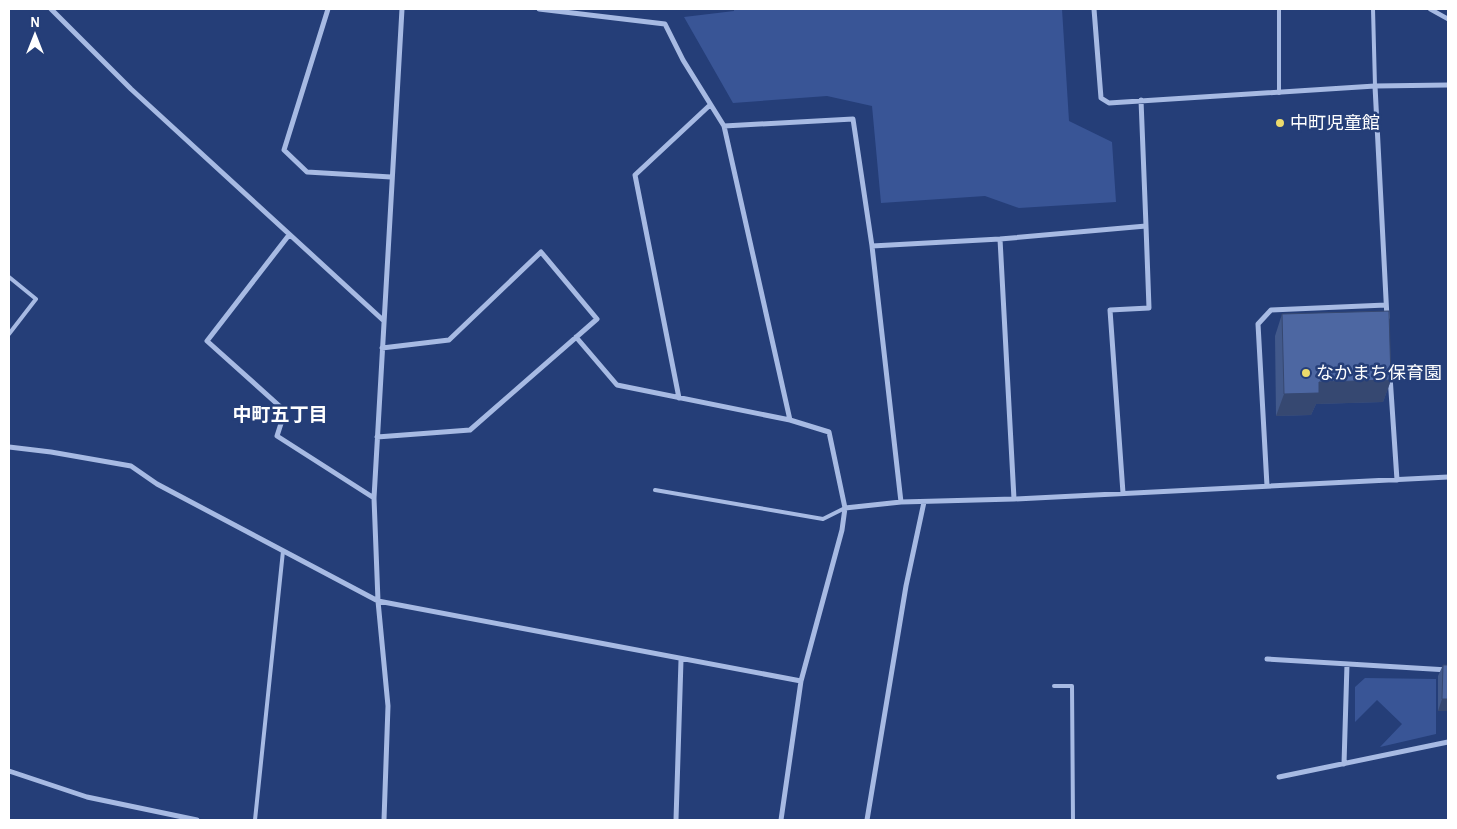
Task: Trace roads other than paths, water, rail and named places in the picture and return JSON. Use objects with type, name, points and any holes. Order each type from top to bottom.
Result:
[{"type":"street","points":[[51,9],[131,89],[384,321]]},
{"type":"street","points":[[328,9],[284,150],[307,172],[390,177]]},
{"type":"street","points":[[384,820],[388,706],[378,601],[374,498],[390,177],[402,9]]},
{"type":"street","points":[[543,9],[665,24],[683,60],[724,126],[790,420]]},
{"type":"street","points":[[1094,9],[1101,98],[1109,103],[1375,86],[1448,84]]},
{"type":"street","points":[[1430,9],[1448,19]]},
{"type":"street","points":[[1375,86],[1387,324]]},
{"type":"street","points":[[1123,493],[1110,310],[1149,308],[1141,100]]},
{"type":"street","points":[[678,398],[636,176],[710,105]]},
{"type":"street","points":[[724,126],[853,119],[872,246],[901,502]]},
{"type":"street","points":[[872,246],[1000,239],[1146,226]]},
{"type":"street","points":[[289,235],[207,341],[285,411],[277,436],[374,498]]},
{"type":"street","points":[[1000,239],[1014,499]]},
{"type":"street","points":[[377,437],[470,430],[597,319],[541,252],[449,340],[382,348]]},
{"type":"street","points":[[1267,486],[1258,324],[1271,310],[1386,305]]},
{"type":"street","points":[[576,337],[617,385],[790,420],[829,432],[845,508],[842,530],[801,681],[781,820]]},
{"type":"street","points":[[1390,373],[1397,480]]},
{"type":"street","points":[[9,447],[51,452],[131,466],[158,484],[378,601],[681,660],[801,681]]},
{"type":"street","points":[[845,508],[901,502],[1014,499],[1448,477]]},
{"type":"street","points":[[867,820],[906,586],[924,502]]},
{"type":"street","points":[[1268,659],[1448,670]]},
{"type":"street","points":[[676,820],[681,660]]},
{"type":"street","points":[[1344,764],[1347,664]]},
{"type":"street","points":[[1279,777],[1448,742]]},
{"type":"street","points":[[9,772],[87,797],[197,820]]},
{"type":"lane","points":[[1279,9],[1279,93]]},
{"type":"lane","points":[[1374,9],[1375,86]]},
{"type":"lane","points":[[9,277],[36,299],[9,334]]},
{"type":"lane","points":[[655,490],[823,519],[845,508]]},
{"type":"lane","points":[[256,820],[284,551]]},
{"type":"lane","points":[[1054,686],[1072,686],[1073,820]]},
{"type":"place","name":"中町児童館","points":[[1280,123]]},
{"type":"place","name":"なかまち保育園","points":[[1306,373]]},
{"type":"district","name":"中町五丁目","points":[[280,414]]}]
